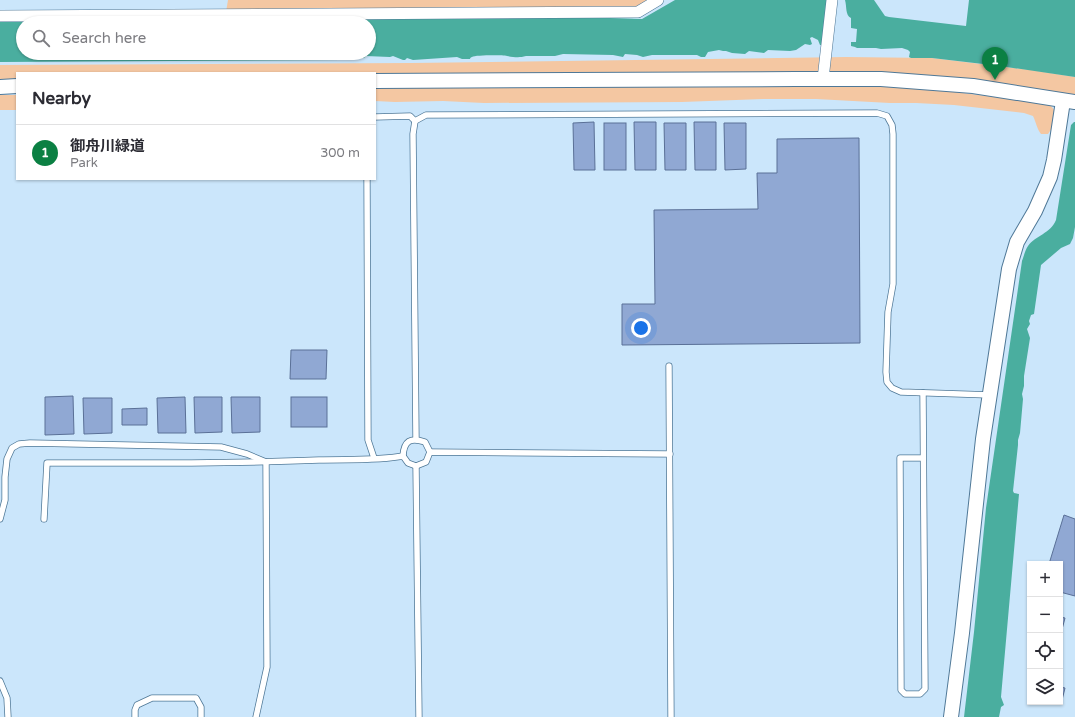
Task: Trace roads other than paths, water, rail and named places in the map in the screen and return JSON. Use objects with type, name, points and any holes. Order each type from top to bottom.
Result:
[{"type":"street","points":[[0,16],[638,12],[658,0]]},
{"type":"street","points":[[823,79],[832,0]]},
{"type":"street","points":[[376,81],[881,79],[973,86],[1069,102],[1050,177],[1035,211],[1016,242],[1009,269],[984,440],[951,717]]},
{"type":"street","points":[[0,87],[16,86]]},
{"type":"lane","points":[[415,120],[426,115],[877,113],[887,116],[892,125],[893,134],[893,284],[888,312],[887,382],[892,388],[901,392],[990,395]]},
{"type":"lane","points":[[376,117],[410,116],[415,120]]},
{"type":"lane","points":[[415,120],[413,134],[416,439]]},
{"type":"lane","points":[[368,180],[368,440],[374,458]]},
{"type":"lane","points":[[669,366],[671,717]]},
{"type":"lane","points":[[923,393],[924,689],[920,694],[905,694],[901,690],[900,458],[923,458]]},
{"type":"lane","points":[[416,439],[425,442],[430,452],[426,462],[416,466],[408,463],[404,456],[404,448],[410,441],[416,439]]},
{"type":"lane","points":[[0,519],[5,500],[7,460],[12,448],[18,444],[221,447],[247,454],[266,462]]},
{"type":"lane","points":[[430,452],[670,454]]},
{"type":"lane","points":[[44,519],[46,463],[266,462],[392,458],[404,456]]},
{"type":"lane","points":[[256,717],[267,667],[266,462]]},
{"type":"lane","points":[[416,466],[419,717]]},
{"type":"lane","points":[[0,681],[7,698],[8,717]]},
{"type":"lane","points":[[135,717],[137,705],[152,698],[196,698],[201,707],[201,717]]},
{"type":"place","name":"御舟川緑道","points":[[995,80]]}]
